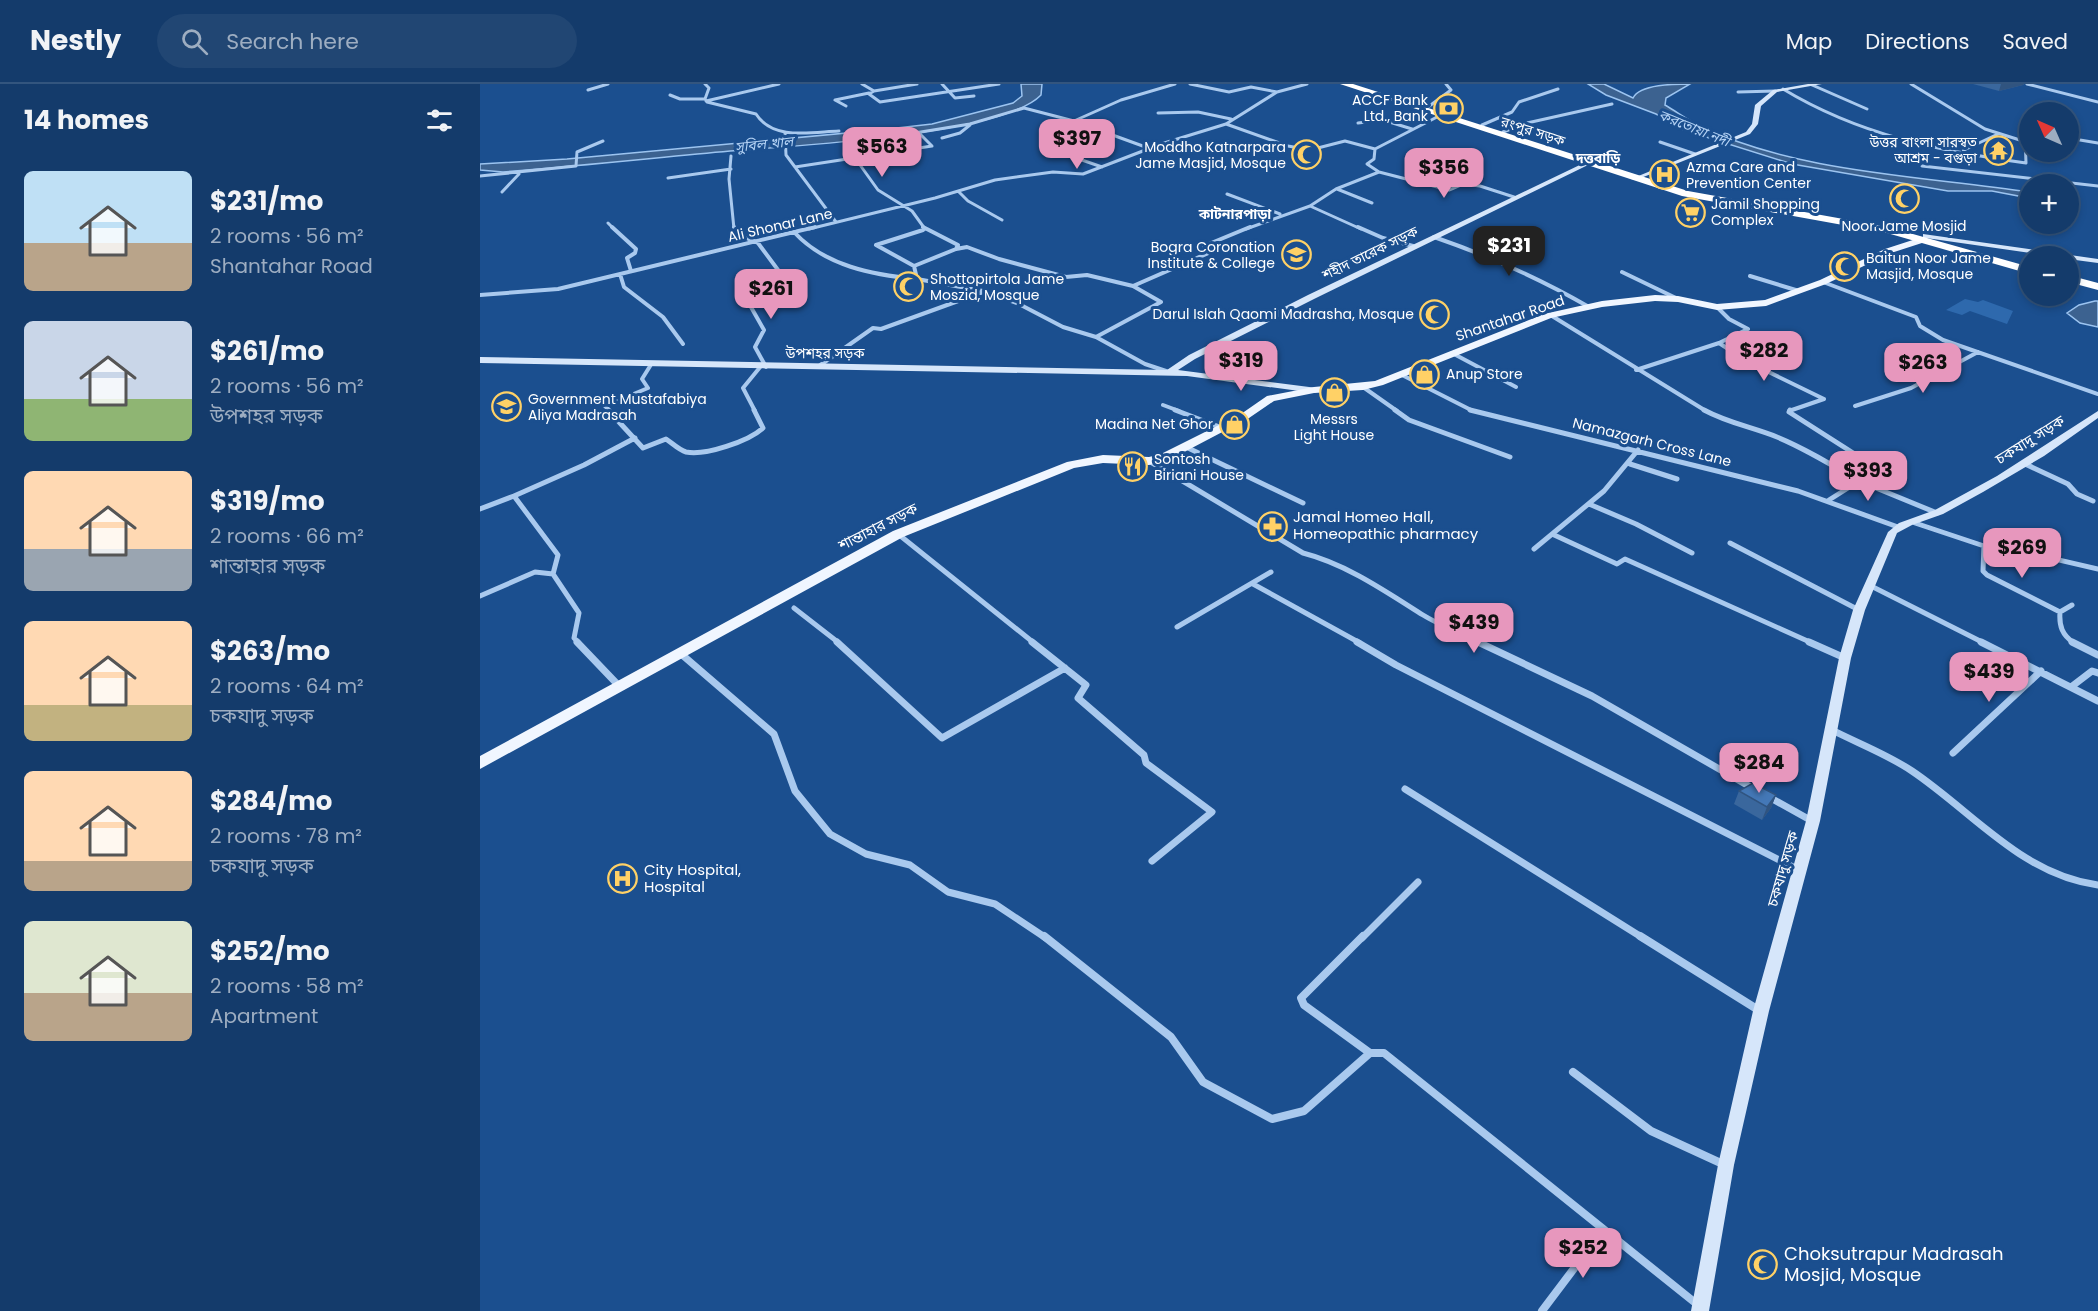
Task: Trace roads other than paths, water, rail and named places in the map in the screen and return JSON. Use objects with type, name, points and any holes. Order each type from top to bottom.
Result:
[{"type":"highway","name":"রংপুর সড়ক","points":[[1344,84],[1637,178],[1716,198],[1861,220],[2019,266]]},
{"type":"highway","points":[[1359,84],[1589,163]]},
{"type":"highway","points":[[2079,283],[2098,289]]},
{"type":"main road","name":"Shantahar Road","points":[[1314,390],[1363,387],[1402,375],[1451,352],[1552,315],[1589,307],[1656,298],[1678,299],[1718,307],[1766,303],[1823,282],[1888,251],[1924,238]]},
{"type":"main road","name":"শান্তাহার সড়ক","points":[[480,762],[898,534],[1071,465],[1103,459],[1149,461],[1186,447],[1270,398],[1314,390]]},
{"type":"street","points":[[588,90],[608,84]]},
{"type":"street","points":[[705,84],[710,88],[705,100]]},
{"type":"street","points":[[705,100],[779,84]]},
{"type":"street","points":[[862,84],[874,91]]},
{"type":"street","points":[[846,106],[835,100],[917,84]]},
{"type":"street","points":[[942,84],[957,99],[974,96]]},
{"type":"street","points":[[869,93],[880,102],[999,84]]},
{"type":"street","points":[[1149,84],[1160,87]]},
{"type":"street","points":[[1074,121],[1121,100],[1175,84]]},
{"type":"street","points":[[1190,84],[1229,92],[1251,87],[1277,92]]},
{"type":"street","points":[[1059,152],[1102,167],[1226,124],[1277,92],[1307,84]]},
{"type":"street","points":[[1428,107],[1448,94],[1451,90],[1446,84]]},
{"type":"street","points":[[1766,84],[1775,91]]},
{"type":"street","points":[[1738,93],[1775,91],[1815,84],[1867,109]]},
{"type":"street","points":[[1911,84],[1955,113],[1998,134],[2019,140]]},
{"type":"street","points":[[2027,84],[2098,102]]},
{"type":"street","points":[[1482,125],[1512,112],[1519,102],[1558,89]]},
{"type":"street","points":[[1783,89],[1823,113],[1874,135],[1962,154],[2026,162]]},
{"type":"street","points":[[1637,178],[1748,133],[1755,124],[1758,105],[1775,91]]},
{"type":"street","points":[[670,95],[680,99],[705,100],[756,114],[761,122],[785,133],[839,131]]},
{"type":"street","points":[[1503,132],[1527,123],[1612,104]]},
{"type":"street","points":[[897,153],[884,138],[920,134],[970,124],[1024,108],[1074,121],[1151,149]]},
{"type":"street","points":[[1158,114],[1195,112],[1232,119]]},
{"type":"street","points":[[1226,124],[1288,146],[1310,150],[1344,141],[1375,149],[1439,116]]},
{"type":"street","points":[[1358,123],[1383,120],[1412,129]]},
{"type":"street","points":[[942,138],[960,133],[970,124]]},
{"type":"street","points":[[785,133],[786,155],[836,222]]},
{"type":"street","points":[[795,167],[854,160],[932,146],[920,134]]},
{"type":"street","points":[[1962,154],[1964,150],[1998,134]]},
{"type":"street","points":[[2079,140],[2098,143]]},
{"type":"street","points":[[480,181],[482,176],[576,166],[576,152],[603,141]]},
{"type":"street","points":[[1660,142],[1695,154]]},
{"type":"street","points":[[845,144],[854,160],[878,190],[900,206],[912,211],[914,219],[923,230],[954,242],[958,245],[956,249]]},
{"type":"street","points":[[1375,149],[1374,159],[1367,164],[1379,172],[1449,190],[1463,184],[1480,186],[1514,197]]},
{"type":"street","points":[[652,363],[642,379],[648,388],[605,406],[643,448],[666,439],[687,452],[722,447],[759,434],[763,428],[743,388],[763,366],[755,347],[764,330],[750,307],[747,300],[748,290],[741,281],[781,274],[758,240],[751,235],[738,234],[734,228],[729,179],[731,156]]},
{"type":"street","name":"শহীদ তারেক সড়ক","points":[[1170,372],[1192,357],[1413,246],[1589,163]]},
{"type":"street","points":[[1922,166],[2098,186]]},
{"type":"street","name":"Ali Shonar Lane","points":[[480,295],[558,289],[836,222],[995,180],[1053,172],[1083,174],[1102,167]]},
{"type":"street","points":[[668,178],[731,169]]},
{"type":"street","points":[[1133,286],[1213,251],[1204,246],[1281,214],[1310,206],[1336,189],[1379,172]]},
{"type":"street","points":[[502,192],[519,173]]},
{"type":"street","points":[[1336,189],[1372,202]]},
{"type":"street","points":[[958,191],[968,201],[1002,220]]},
{"type":"street","points":[[1227,194],[1281,214]]},
{"type":"street","points":[[1310,206],[1383,238],[1413,246]]},
{"type":"street","points":[[608,222],[636,249],[635,253],[627,258],[631,271]]},
{"type":"street","points":[[917,279],[914,266],[876,245],[923,230]]},
{"type":"street","points":[[794,232],[809,248],[827,257],[890,277],[917,279],[983,291],[1017,303],[1063,327],[1096,337],[1145,364],[1170,372]]},
{"type":"street","points":[[1434,237],[1491,257],[1545,281],[1589,307]]},
{"type":"street","points":[[1924,238],[2098,261]]},
{"type":"street","points":[[914,266],[956,249],[967,247],[999,259],[1066,277],[1087,275],[1133,286],[1161,302],[1096,337]]},
{"type":"street","points":[[1622,272],[1678,299]]},
{"type":"street","points":[[620,274],[624,287],[663,317],[683,344]]},
{"type":"street","points":[[1750,276],[1800,291]]},
{"type":"street","points":[[1823,282],[1906,312],[1916,317],[1920,326],[1943,340],[2098,394]]},
{"type":"street","points":[[819,366],[873,328],[881,329],[983,291]]},
{"type":"street","points":[[1636,370],[1719,343],[1748,329],[1729,319],[1718,307]]},
{"type":"street","points":[[1552,315],[1636,370],[1668,386],[1677,395],[1726,422],[1775,436],[1809,451],[1859,481],[1937,513]]},
{"type":"street","points":[[1719,343],[1748,362],[1824,399],[1790,409],[1789,412],[1861,458],[1860,465],[1847,473]]},
{"type":"street","points":[[1451,352],[1516,387]]},
{"type":"street","points":[[1855,406],[1911,388],[1978,352]]},
{"type":"street","name":"উপশহর সড়ক","points":[[480,360],[1170,372],[1314,390]]},
{"type":"street","name":"Namazgarh Cross Lane","points":[[1402,375],[1474,412],[1638,450],[1829,500],[1898,526]]},
{"type":"street","points":[[1270,398],[1279,389],[1272,384]]},
{"type":"street","points":[[1363,387],[1409,420],[1510,457]]},
{"type":"street","points":[[1163,405],[1222,428]]},
{"type":"street","name":"চকযাদু সড়ক","points":[[1700,1309],[1726,1165],[1761,1011],[1813,821],[1845,658],[1859,610],[1893,532],[1898,526],[1915,523],[1937,513],[2069,437],[2098,414]]},
{"type":"street","points":[[480,509],[584,465],[635,438]]},
{"type":"street","points":[[1186,447],[1303,503]]},
{"type":"street","points":[[1534,549],[1589,504],[1630,464],[1638,450]]},
{"type":"street","points":[[1149,461],[1303,553],[1322,558],[1392,594],[1425,616],[1592,696],[1813,821]]},
{"type":"street","points":[[2023,463],[2068,484],[2077,494],[2093,501]]},
{"type":"street","points":[[1630,464],[1677,479]]},
{"type":"street","points":[[1829,500],[1859,481]]},
{"type":"street","points":[[514,496],[558,555],[553,574],[579,613],[574,638],[620,687]]},
{"type":"street","points":[[1589,504],[1636,524],[1692,553]]},
{"type":"street","points":[[1915,523],[1984,546],[2020,551],[2098,569]]},
{"type":"street","points":[[898,534],[1086,685],[1078,698],[1144,755],[1146,763],[1212,812],[1152,861]]},
{"type":"street","points":[[1552,534],[1617,564],[1625,559],[1845,658]]},
{"type":"street","points":[[1730,543],[1859,610]]},
{"type":"street","points":[[1984,546],[1983,571],[1987,575],[2060,612]]},
{"type":"street","points":[[480,596],[535,572],[553,574]]},
{"type":"street","points":[[1177,627],[1271,572]]},
{"type":"street","points":[[1253,584],[1316,616],[1396,665],[1800,871]]},
{"type":"street","points":[[1871,586],[2098,701]]},
{"type":"street","points":[[2060,612],[2072,605]]},
{"type":"street","points":[[794,608],[843,646],[942,738],[1065,668]]},
{"type":"street","points":[[2060,612],[2058,626],[2061,633],[2098,655]]},
{"type":"street","points":[[680,653],[774,734],[795,791],[830,834],[866,854],[910,865],[948,892],[995,904],[1062,948],[1171,1037],[1203,1082],[1272,1119],[1304,1111],[1370,1053]]},
{"type":"street","points":[[1953,753],[2041,671]]},
{"type":"street","points":[[2071,687],[2092,671],[2098,673]]},
{"type":"street","points":[[1830,729],[1911,771],[2038,867],[2061,880],[2098,885]]},
{"type":"street","points":[[1405,789],[1761,1011]]},
{"type":"street","points":[[1418,882],[1301,998],[1304,1005],[1370,1053],[1384,1053],[1700,1309]]},
{"type":"street","points":[[1573,1072],[1651,1131],[1726,1165]]},
{"type":"street","points":[[1542,1311],[1603,1230]]},
{"type":"water","name":"সুবিল খাল","points":[[1021,84],[1042,84],[1041,95],[1019,109],[985,120],[942,129],[846,142],[503,172],[480,170],[480,164],[567,159],[932,124],[1013,103],[1022,96]]},
{"type":"water","name":"করতোয়া নদী","points":[[1588,84],[1604,84],[1633,98],[1637,93],[1650,87],[1690,84],[1666,98],[1665,105],[1700,126],[1738,142],[1778,154],[1862,171],[2019,190],[2019,196],[1992,191],[1948,191],[1792,164],[1684,130],[1656,114],[1606,95]]},
{"type":"water","points":[[2098,301],[2098,327],[2080,323],[2067,313],[2079,305]]},
{"type":"place","name":"ACCF Bank Ltd., Bank","points":[[1449,108]]},
{"type":"place","name":"উত্তর বাংলা সারস্বত আশ্রম - বগুড়া","points":[[1998,150]]},
{"type":"place","name":"Moddho Katnarpara Jame Masjid, Mosque","points":[[1307,155]]},
{"type":"place","name":"Azma Care and Prevention Center","points":[[1665,175]]},
{"type":"place","name":"Noor Jame Mosjid","points":[[1904,199]]},
{"type":"place","name":"Jamil Shopping Complex","points":[[1690,212]]},
{"type":"place","name":"Bogra Coronation Institute & College","points":[[1296,255]]},
{"type":"place","name":"Baitun Noor Jame Masjid, Mosque","points":[[1845,266]]},
{"type":"place","name":"Shottopirtola Jame Moszid, Mosque","points":[[909,287]]},
{"type":"place","name":"Darul Islah Qaomi Madrasha, Mosque","points":[[1435,314]]},
{"type":"place","name":"Anup Store","points":[[1425,374]]},
{"type":"place","name":"Messrs Light House","points":[[1334,392]]},
{"type":"place","name":"Government Mustafabiya Aliya Madrasah","points":[[507,407]]},
{"type":"place","name":"Madina Net Ghor","points":[[1234,424]]},
{"type":"place","name":"Sontosh Biriani House","points":[[1133,467]]},
{"type":"place","name":"Jamal Homeo Hall, Homeopathic pharmacy","points":[[1272,526]]},
{"type":"place","name":"City Hospital, Hospital","points":[[623,879]]},
{"type":"place","name":"Choksutrapur Madrasah Mosjid, Mosque","points":[[1763,1264]]},
{"type":"district","name":"দত্তবাড়ি","points":[[1598,158]]},
{"type":"district","name":"কাটনারপাড়া","points":[[1235,214]]}]
